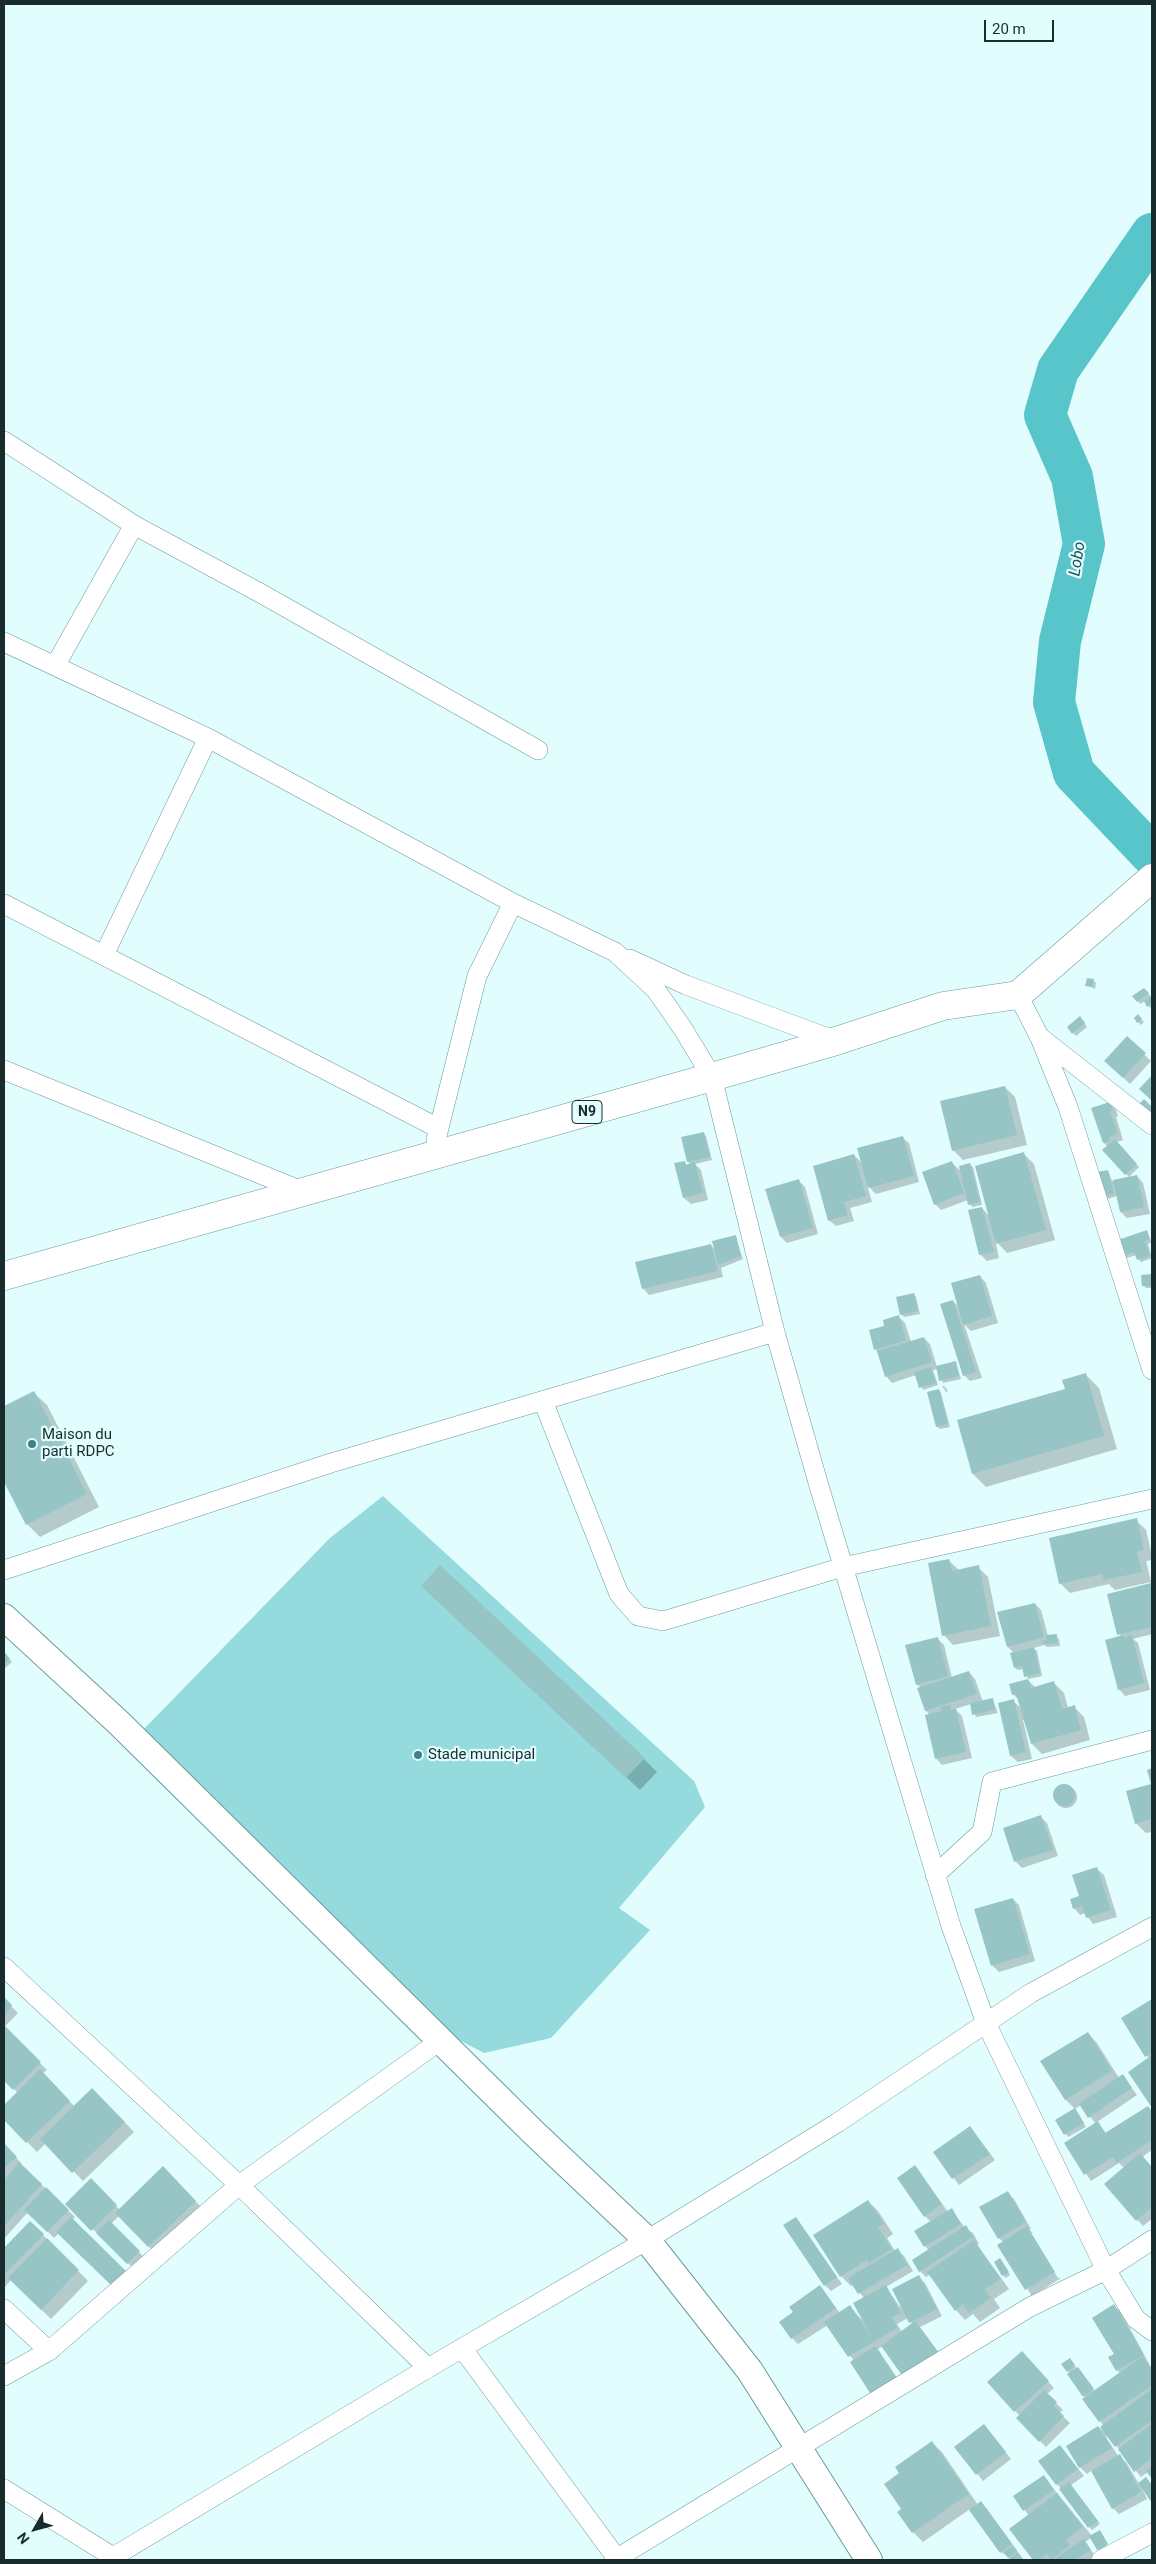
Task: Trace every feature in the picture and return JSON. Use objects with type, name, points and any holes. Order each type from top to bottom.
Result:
[{"type":"highway","points":[[1018,995],[1144,884]]},
{"type":"highway","name":"N9","points":[[4,1276],[302,1191],[436,1141],[712,1077],[836,1042],[943,1006],[1018,995]]},
{"type":"street","points":[[4,441],[134,525],[262,594],[538,750]]},
{"type":"street","points":[[55,666],[134,525]]},
{"type":"street","points":[[4,642],[208,738],[513,903],[686,985],[836,1042]]},
{"type":"street","points":[[104,956],[208,738]]},
{"type":"street","points":[[4,904],[104,956],[436,1141],[477,976],[513,903]]},
{"type":"street","points":[[615,952],[656,990],[683,1029],[712,1077],[775,1332],[843,1567],[951,1926],[986,2023],[1106,2270],[1136,2319],[1152,2331]]},
{"type":"street","points":[[1018,995],[1040,1038],[1068,1106],[1152,1370]]},
{"type":"street","points":[[1040,1038],[1152,1125]]},
{"type":"street","points":[[4,1070],[302,1191]]},
{"type":"street","points":[[4,1570],[331,1464],[775,1332]]},
{"type":"street","points":[[542,1401],[618,1594],[638,1616],[663,1621],[843,1567],[1152,1499]]},
{"type":"street","points":[[4,1617],[119,1723],[647,2240],[750,2371],[869,2560]]},
{"type":"street","points":[[935,1875],[982,1832],[992,1782],[1152,1740]]},
{"type":"street","points":[[4,2489],[115,2558],[428,2368],[647,2240],[837,2123],[1031,1993],[1152,1928]]},
{"type":"street","points":[[4,1967],[239,2184],[428,2368]]},
{"type":"street","points":[[4,2376],[49,2351],[239,2184],[441,2040]]},
{"type":"street","points":[[462,2348],[616,2560],[1030,2307],[1106,2270],[1152,2240]]},
{"type":"street","points":[[4,2308],[49,2351]]},
{"type":"street","points":[[1101,2560],[1152,2533]]},
{"type":"shaded area","name":"Stade municipal","points":[[383,1496],[694,1781],[705,1807],[619,1908],[650,1930],[551,2038],[484,2053],[442,2031],[144,1729],[330,1538]]},
{"type":"building","points":[[1087,978],[1094,979],[1092,987],[1085,986]]},
{"type":"building","points":[[1144,988],[1149,993],[1137,1002],[1132,996]]},
{"type":"building","points":[[1152,996],[1152,1004],[1147,1007],[1144,1001]]},
{"type":"building","points":[[1138,1014],[1142,1019],[1137,1023],[1134,1018]]},
{"type":"building","points":[[1080,1016],[1085,1023],[1072,1034],[1067,1027]]},
{"type":"building","points":[[1127,1036],[1146,1053],[1123,1078],[1104,1061]]},
{"type":"building","points":[[1152,1075],[1152,1101],[1139,1089]]},
{"type":"building","points":[[1005,1086],[1017,1135],[952,1151],[940,1101]]},
{"type":"building","points":[[1144,1099],[1152,1107],[1152,1116],[1139,1104]]},
{"type":"building","points":[[1110,1102],[1113,1110],[1110,1111],[1118,1134],[1109,1137],[1110,1141],[1103,1143],[1091,1108]]},
{"type":"building","points":[[704,1132],[710,1157],[687,1162],[681,1137]]},
{"type":"building","points":[[903,1136],[914,1176],[868,1188],[857,1148]]},
{"type":"building","points":[[1115,1139],[1137,1164],[1125,1175],[1102,1150]]},
{"type":"building","points":[[1024,1152],[1046,1230],[996,1244],[975,1166]]},
{"type":"building","points":[[854,1154],[866,1196],[844,1202],[848,1215],[828,1221],[813,1166]]},
{"type":"building","points":[[685,1161],[686,1165],[695,1162],[703,1193],[683,1198],[674,1163]]},
{"type":"building","points":[[952,1161],[964,1193],[934,1205],[922,1172]]},
{"type":"building","points":[[970,1163],[980,1202],[968,1205],[959,1166]]},
{"type":"building","points":[[1108,1170],[1114,1194],[1103,1196],[1097,1172]]},
{"type":"building","points":[[1137,1175],[1144,1207],[1120,1212],[1113,1180]]},
{"type":"building","points":[[799,1179],[813,1228],[780,1237],[765,1189]]},
{"type":"building","points":[[982,1207],[994,1252],[979,1255],[968,1210]]},
{"type":"building","points":[[1147,1230],[1150,1239],[1145,1241],[1150,1256],[1137,1260],[1134,1252],[1123,1256],[1118,1240]]},
{"type":"building","points":[[736,1235],[741,1256],[718,1265],[712,1241]]},
{"type":"building","points":[[711,1244],[718,1271],[642,1289],[635,1262]]},
{"type":"building","points":[[1152,1274],[1152,1286],[1142,1286],[1141,1275]]},
{"type":"building","points":[[980,1275],[992,1316],[963,1325],[951,1283]]},
{"type":"building","points":[[914,1293],[918,1311],[900,1315],[896,1297]]},
{"type":"building","points":[[953,1300],[976,1372],[963,1376],[940,1304]]},
{"type":"building","points":[[899,1315],[906,1340],[874,1350],[869,1330],[884,1326],[883,1320]]},
{"type":"building","points":[[924,1337],[932,1362],[885,1377],[877,1351]]},
{"type":"building","points":[[956,1361],[959,1376],[939,1381],[936,1366]]},
{"type":"building","points":[[931,1367],[936,1383],[919,1388],[914,1372]]},
{"type":"building","points":[[1086,1373],[1104,1436],[972,1474],[957,1420],[1065,1389],[1062,1380]]},
{"type":"building","points":[[939,1389],[948,1424],[936,1427],[927,1392]]},
{"type":"building","name":"Maison du parti RDPC","points":[[34,1391],[87,1494],[26,1525],[4,1482],[4,1406]]},
{"type":"building","points":[[1137,1518],[1144,1550],[1137,1552],[1142,1572],[1104,1580],[1102,1574],[1059,1584],[1049,1538]]},
{"type":"building","points":[[949,1559],[952,1571],[979,1565],[991,1626],[942,1636],[928,1563]]},
{"type":"building","points":[[440,1565],[645,1758],[626,1778],[421,1586]]},
{"type":"building","points":[[1151,1583],[1152,1627],[1117,1635],[1107,1594]]},
{"type":"building","points":[[1035,1603],[1044,1637],[1007,1647],[997,1612]]},
{"type":"building","points":[[1057,1634],[1057,1643],[1043,1644],[1043,1640],[1047,1641],[1046,1635]]},
{"type":"building","points":[[1123,1635],[1124,1638],[1132,1635],[1144,1683],[1118,1690],[1105,1640]]},
{"type":"building","points":[[938,1637],[948,1676],[916,1685],[905,1645]]},
{"type":"building","points":[[1034,1647],[1040,1673],[1024,1677],[1022,1666],[1014,1668],[1010,1653]]},
{"type":"building","points":[[4,1651],[10,1659],[4,1664]]},
{"type":"building","points":[[969,1671],[977,1694],[925,1711],[917,1688]]},
{"type":"building","points":[[1028,1679],[1031,1688],[1054,1681],[1062,1709],[1075,1705],[1081,1730],[1031,1744],[1016,1694],[1012,1695],[1009,1684]]},
{"type":"building","points":[[993,1698],[995,1710],[972,1715],[970,1703]]},
{"type":"building","points":[[1014,1699],[1026,1752],[1010,1756],[998,1703]]},
{"type":"building","points":[[950,1705],[951,1709],[956,1709],[966,1752],[935,1759],[925,1715],[942,1711],[940,1707]]},
{"type":"building","points":[[1152,1768],[1152,1819],[1135,1824],[1126,1791],[1151,1784],[1147,1770]]},
{"type":"building","points":[[1064,1784],[1072,1787],[1075,1795],[1072,1803],[1064,1806],[1056,1803],[1053,1795],[1056,1787]]},
{"type":"building","points":[[1041,1815],[1053,1850],[1014,1862],[1003,1828]]},
{"type":"building","points":[[1097,1867],[1111,1910],[1086,1918],[1082,1906],[1073,1909],[1070,1899],[1079,1896],[1072,1875]]},
{"type":"building","points":[[1013,1898],[1030,1954],[991,1966],[974,1909]]},
{"type":"building","points":[[4,1997],[12,2005],[4,2015]]},
{"type":"building","points":[[1152,1999],[1152,2052],[1145,2057],[1121,2018]]},
{"type":"building","points":[[4,2025],[41,2062],[13,2090],[4,2081]]},
{"type":"building","points":[[1088,2032],[1112,2071],[1065,2100],[1040,2061]]},
{"type":"building","points":[[1152,2055],[1152,2108],[1128,2072]]},
{"type":"building","points":[[40,2069],[70,2101],[26,2143],[4,2120],[4,2105]]},
{"type":"building","points":[[1123,2074],[1132,2088],[1088,2118],[1079,2104]]},
{"type":"building","points":[[92,2088],[125,2122],[72,2173],[40,2139]]},
{"type":"building","points":[[1148,2106],[1152,2112],[1152,2140],[1117,2163],[1113,2157],[1084,2175],[1064,2143],[1098,2121],[1105,2133]]},
{"type":"building","points":[[1075,2108],[1084,2123],[1064,2135],[1055,2120]]},
{"type":"building","points":[[970,2126],[990,2154],[952,2179],[933,2152]]},
{"type":"building","points":[[4,2143],[17,2157],[4,2168]]},
{"type":"building","points":[[1140,2153],[1152,2167],[1152,2207],[1136,2221],[1104,2184]]},
{"type":"building","points":[[19,2162],[42,2184],[4,2226],[4,2180]]},
{"type":"building","points":[[915,2165],[942,2204],[924,2217],[897,2178]]},
{"type":"building","points":[[163,2166],[196,2201],[148,2247],[115,2213]]},
{"type":"building","points":[[91,2178],[117,2205],[91,2231],[65,2204]]},
{"type":"building","points":[[46,2187],[69,2210],[47,2232],[24,2210]]},
{"type":"building","points":[[1008,2191],[1026,2222],[998,2239],[979,2207]]},
{"type":"building","points":[[868,2200],[884,2224],[878,2227],[892,2249],[869,2263],[867,2260],[840,2277],[813,2235]]},
{"type":"building","points":[[952,2208],[961,2224],[924,2247],[914,2231]]},
{"type":"building","points":[[71,2217],[127,2272],[113,2287],[56,2232]]},
{"type":"building","points":[[796,2217],[837,2277],[824,2286],[783,2225]]},
{"type":"building","points":[[109,2220],[140,2251],[127,2264],[96,2233]]},
{"type":"building","points":[[30,2221],[44,2234],[4,2275],[4,2248]]},
{"type":"building","points":[[966,2225],[973,2237],[919,2272],[912,2260]]},
{"type":"building","points":[[1027,2226],[1055,2272],[1025,2290],[997,2245]]},
{"type":"building","points":[[47,2238],[79,2270],[41,2310],[8,2278]]},
{"type":"building","points":[[974,2240],[1001,2279],[985,2289],[991,2298],[969,2313],[963,2304],[955,2311],[927,2272]]},
{"type":"building","points":[[898,2248],[907,2265],[858,2294],[848,2278]]},
{"type":"building","points":[[1000,2258],[1009,2272],[1002,2276],[994,2262]]},
{"type":"building","points":[[919,2275],[937,2309],[909,2323],[892,2289]]},
{"type":"building","points":[[820,2285],[836,2308],[791,2339],[779,2322],[793,2312],[789,2307]]},
{"type":"building","points":[[886,2285],[901,2313],[892,2317],[897,2328],[848,2357],[824,2322],[850,2305],[872,2338],[853,2303]]},
{"type":"building","points":[[1114,2304],[1144,2355],[1116,2371],[1108,2357],[1114,2354],[1092,2318]]},
{"type":"building","points":[[915,2321],[939,2353],[904,2378],[881,2346]]},
{"type":"building","points":[[875,2346],[898,2380],[872,2396],[850,2362]]},
{"type":"building","points":[[1022,2351],[1049,2381],[1014,2412],[987,2382]]},
{"type":"building","points":[[1143,2356],[1152,2370],[1152,2385],[1099,2422],[1082,2399]]},
{"type":"building","points":[[1070,2358],[1075,2365],[1067,2372],[1061,2364]]},
{"type":"building","points":[[1078,2367],[1094,2389],[1083,2397],[1067,2374]]},
{"type":"building","points":[[1152,2389],[1152,2420],[1115,2447],[1100,2427]]},
{"type":"building","points":[[1044,2390],[1057,2402],[1054,2406],[1064,2416],[1039,2442],[1016,2418]]},
{"type":"building","points":[[984,2424],[1006,2452],[976,2475],[954,2447]]},
{"type":"building","points":[[1152,2424],[1152,2458],[1134,2472],[1118,2449]]},
{"type":"building","points":[[1098,2426],[1112,2448],[1079,2468],[1066,2446]]},
{"type":"building","points":[[932,2441],[969,2494],[912,2533],[897,2512],[901,2509],[884,2484],[899,2473],[895,2467]]},
{"type":"building","points":[[1060,2445],[1078,2469],[1056,2485],[1038,2461]]},
{"type":"building","points":[[1120,2454],[1141,2492],[1112,2509],[1091,2471]]},
{"type":"building","points":[[1152,2466],[1152,2479],[1146,2471]]},
{"type":"building","points":[[1044,2475],[1054,2490],[1023,2511],[1013,2496]]},
{"type":"building","points":[[1146,2477],[1152,2485],[1152,2503],[1138,2483]]},
{"type":"building","points":[[1069,2482],[1098,2521],[1088,2528],[1059,2489]]},
{"type":"building","points":[[1057,2493],[1083,2527],[1066,2540],[1070,2545],[1051,2560],[1047,2554],[1039,2560],[1033,2560],[1009,2529]]},
{"type":"building","points":[[981,2501],[1012,2544],[1000,2553],[969,2510]]},
{"type":"building","points":[[1100,2530],[1108,2544],[1097,2550],[1089,2536]]},
{"type":"building","points":[[1084,2539],[1091,2550],[1075,2560],[1053,2560]]},
{"type":"building","points":[[1013,2546],[1017,2551],[1008,2558],[1004,2552]]},
{"type":"building","points":[[1018,2553],[1023,2560],[1007,2560]]},
{"type":"waterway","name":"Lobo","points":[[1152,234],[1058,370],[1045,415],[1072,477],[1084,544],[1060,641],[1054,702],[1074,773],[1152,855]]},
{"type":"place","name":"Maison du parti RDPC","points":[[32,1444]]},
{"type":"place","name":"Stade municipal","points":[[418,1755]]}]
